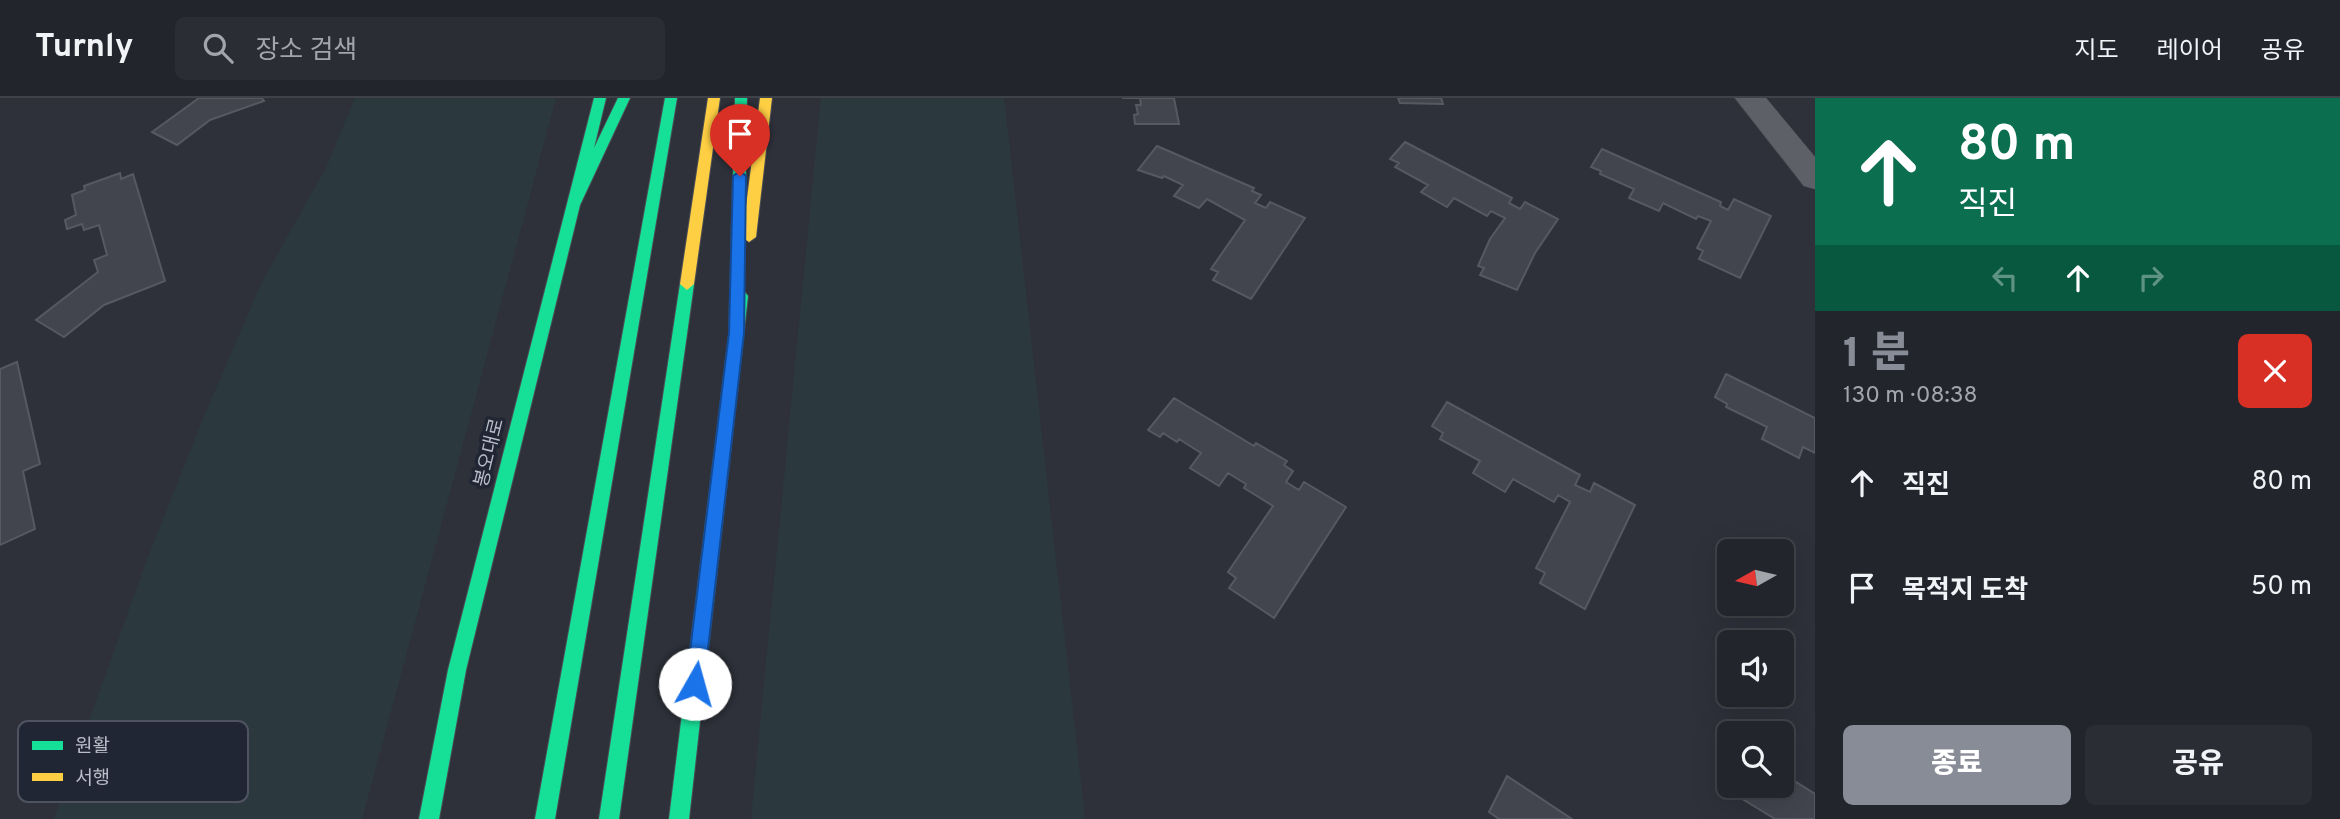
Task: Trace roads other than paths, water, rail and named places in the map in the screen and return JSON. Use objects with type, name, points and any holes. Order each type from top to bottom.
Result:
[{"type":"main road","name":"봉오대로","points":[[429,819],[457,670],[600,98]]},
{"type":"main road","points":[[575,202],[624,98]]},
{"type":"main road","points":[[545,819],[671,98]]},
{"type":"main road","points":[[609,819],[715,98]]},
{"type":"main road","points":[[736,333],[741,98]]},
{"type":"main road","points":[[679,819],[766,98]]},
{"type":"street","points":[[1750,98],[1815,178]]}]
